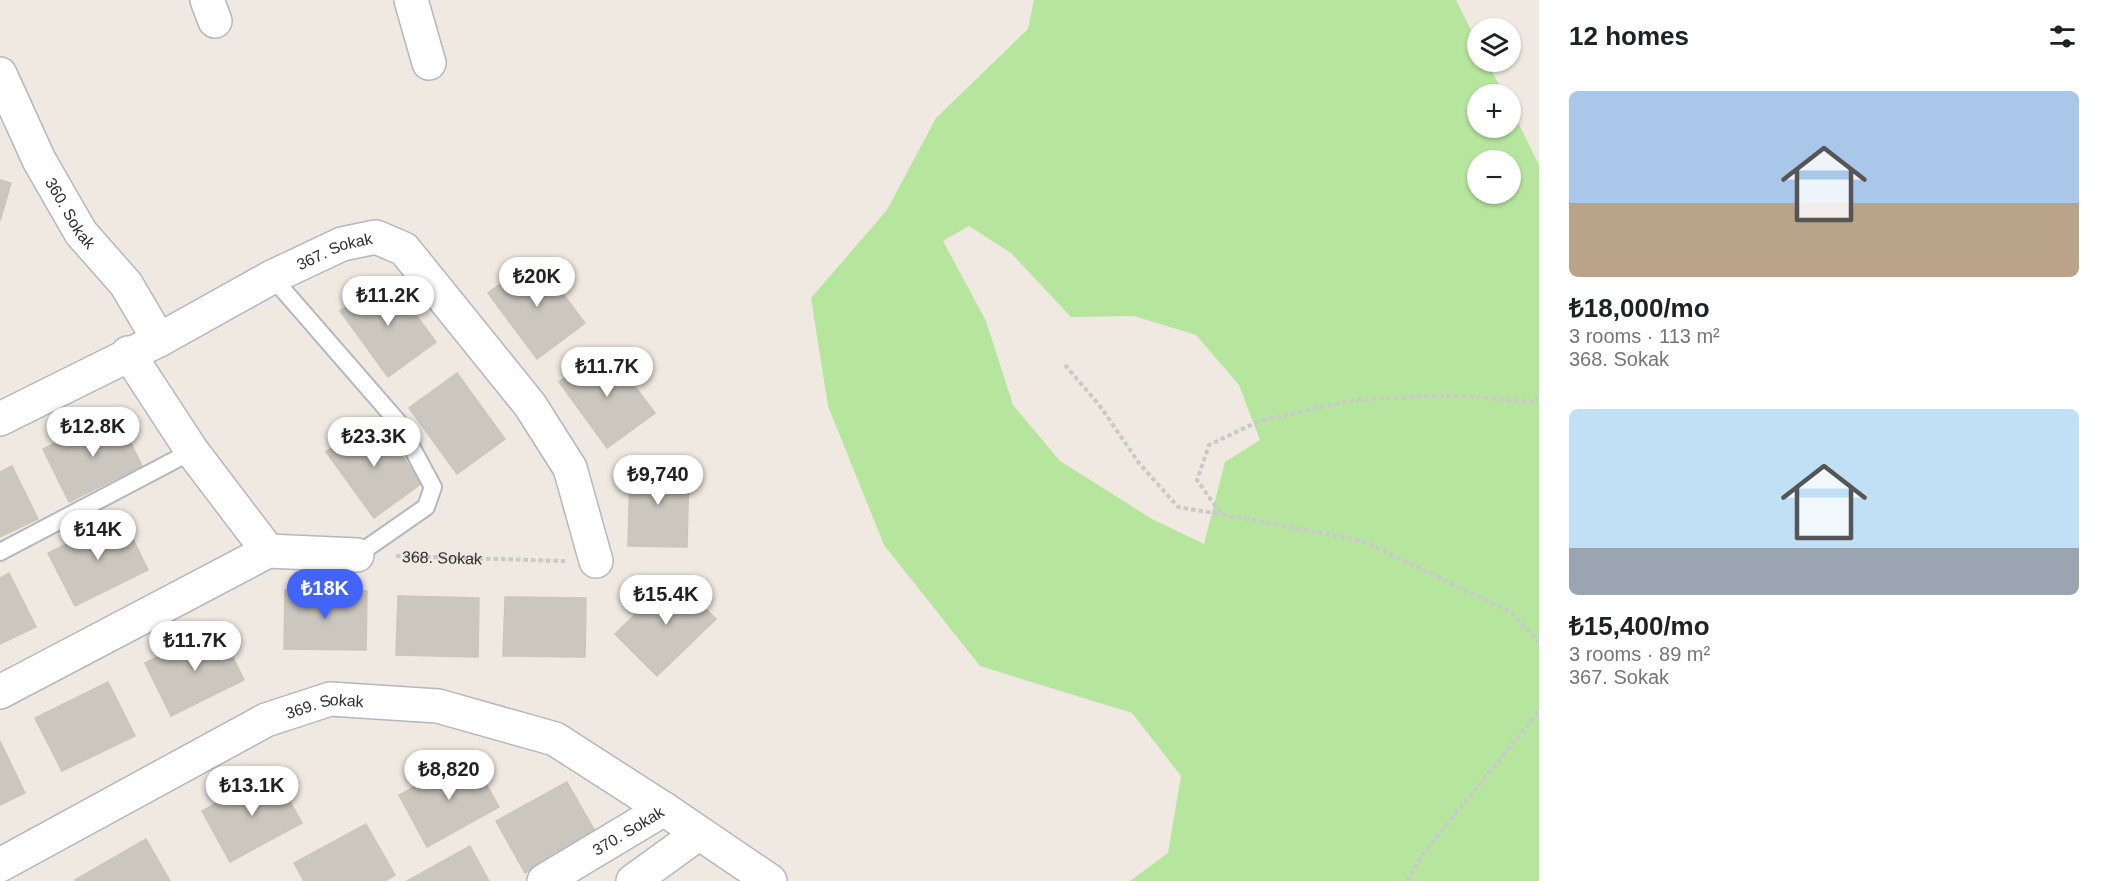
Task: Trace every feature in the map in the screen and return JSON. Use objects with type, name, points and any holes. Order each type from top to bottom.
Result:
[{"type":"street","points":[[411,0],[429,63]]},
{"type":"street","name":"360. Sokak","points":[[0,74],[39,160],[81,233],[126,284],[159,340]]},
{"type":"street","name":"367. Sokak","points":[[1,417],[128,353],[159,340],[272,277],[342,244],[376,237],[404,249],[530,405],[570,468],[596,561]]},
{"type":"street","points":[[128,353],[192,451],[268,551]]},
{"type":"street","points":[[0,692],[268,551],[357,555]]},
{"type":"street","name":"369. Sokak","points":[[0,865],[266,720],[330,699],[438,706],[555,739],[664,809]]},
{"type":"street","name":"370. Sokak","points":[[544,881],[664,809],[770,881]]},
{"type":"street","points":[[633,881],[698,834]]},
{"type":"lane","points":[[272,277],[398,422],[433,488],[426,507],[357,555]]},
{"type":"lane","points":[[0,552],[192,451]]},
{"type":"path","points":[[1065,365],[1100,406],[1139,463],[1178,507],[1363,541],[1511,612],[1539,642]]},
{"type":"path","points":[[1221,514],[1197,480],[1209,446],[1259,421],[1354,400],[1448,395],[1533,402],[1539,396]]},
{"type":"path","name":"368. Sokak","points":[[357,555],[596,561]]},
{"type":"path","points":[[1407,881],[1423,854],[1539,711]]},
{"type":"green space","points":[[1034,0],[1456,0],[1467,22],[1467,72],[1492,72],[1499,84],[1467,84],[1467,138],[1521,138],[1521,128],[1539,165],[1539,881],[1130,881],[1168,853],[1181,776],[1132,713],[980,666],[884,545],[828,406],[811,298],[887,210],[936,118],[1028,29]],"holes":[[[969,226],[1011,253],[1071,317],[1134,316],[1196,335],[1239,385],[1260,440],[1225,462],[1204,544],[1152,519],[1060,461],[1013,405],[986,321],[943,241]]]},
{"type":"building","points":[[0,180],[11,183],[0,221]]},
{"type":"building","points":[[536,258],[585,323],[537,359],[488,293]]},
{"type":"building","points":[[388,277],[436,342],[388,377],[340,311]]},
{"type":"building","points":[[606,348],[655,413],[607,448],[559,382]]},
{"type":"building","points":[[457,373],[505,439],[457,474],[409,408]]},
{"type":"building","points":[[116,413],[142,466],[69,502],[43,449]]},
{"type":"building","points":[[373,417],[422,483],[374,518],[326,452]]},
{"type":"building","points":[[630,465],[689,466],[687,547],[628,546]]},
{"type":"building","points":[[12,466],[38,519],[0,537],[0,472]]},
{"type":"building","points":[[122,517],[148,570],[75,606],[48,553]]},
{"type":"building","points":[[9,573],[36,627],[0,644],[0,578]]},
{"type":"building","points":[[674,577],[716,619],[657,676],[615,634]]},
{"type":"building","points":[[285,590],[367,591],[366,650],[284,649]]},
{"type":"building","points":[[398,596],[479,598],[478,657],[396,655]]},
{"type":"building","points":[[505,597],[586,598],[585,657],[503,656]]},
{"type":"building","points":[[218,627],[244,680],[171,716],[145,663]]},
{"type":"building","points":[[108,682],[135,736],[62,771],[35,718]]},
{"type":"building","points":[[0,741],[25,793],[0,805]]},
{"type":"building","points":[[470,756],[499,807],[427,847],[399,795]]},
{"type":"building","points":[[273,771],[302,823],[230,862],[202,811]]},
{"type":"building","points":[[567,782],[596,833],[525,873],[496,821]]},
{"type":"building","points":[[366,824],[395,875],[385,881],[304,881],[294,863]]},
{"type":"building","points":[[146,839],[170,881],[75,880]]},
{"type":"building","points":[[470,846],[489,881],[407,881]]}]
